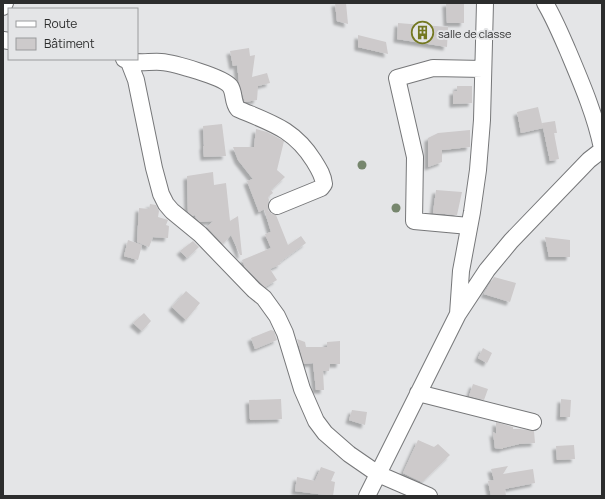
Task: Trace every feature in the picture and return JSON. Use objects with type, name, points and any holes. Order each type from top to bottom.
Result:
[{"type":"street","points":[[3,7],[5,3]]},
{"type":"street","points":[[458,314],[461,270],[478,170],[482,120],[484,3]]},
{"type":"street","points":[[367,496],[458,314],[487,270],[511,241],[589,160],[602,149],[599,133],[579,77],[552,14],[545,3]]},
{"type":"street","points":[[277,206],[321,188],[324,184],[323,175],[308,152],[296,138],[282,128],[238,110],[235,105],[230,86],[222,81],[190,69],[161,62],[127,61],[136,80],[154,168],[161,194],[166,204],[200,234],[254,290],[264,298],[277,316],[285,334],[302,389],[316,421],[325,433],[349,454],[378,474],[429,496]]},
{"type":"street","points":[[469,226],[414,221],[415,157],[397,78],[433,68],[483,69]]},
{"type":"street","points":[[418,393],[533,422]]},
{"type":"building","points":[[335,3],[346,3],[348,24],[337,21]]},
{"type":"building","name":"salle de classe","points":[[446,3],[464,3],[464,23],[447,23]]},
{"type":"building","name":"salle de classe","points":[[398,23],[448,27],[447,47],[397,39]]},
{"type":"building","points":[[358,35],[386,42],[388,54],[358,47]]},
{"type":"building","points":[[249,48],[250,56],[255,55],[252,77],[267,73],[270,83],[258,86],[257,100],[245,102],[239,82],[237,65],[233,66],[230,51]]},
{"type":"building","points":[[457,86],[472,86],[472,103],[453,104],[453,91],[457,91]]},
{"type":"building","points":[[538,107],[543,128],[521,133],[517,112]]},
{"type":"building","points":[[555,121],[557,133],[554,133],[559,159],[550,161],[542,123]]},
{"type":"building","points":[[222,124],[226,156],[204,157],[203,126]]},
{"type":"building","points":[[256,129],[267,132],[284,141],[277,170],[285,177],[271,190],[273,193],[268,197],[268,210],[272,214],[276,215],[288,245],[301,236],[306,243],[280,262],[281,264],[270,269],[277,280],[265,287],[245,267],[242,260],[271,248],[265,234],[271,232],[264,209],[259,212],[247,181],[253,179],[238,160],[233,147],[254,147]]},
{"type":"building","points":[[470,130],[470,147],[442,150],[442,162],[428,167],[428,138],[438,133]]},
{"type":"building","points":[[213,172],[214,185],[226,183],[230,221],[238,216],[242,255],[240,255],[231,235],[223,244],[207,227],[213,221],[200,222],[195,215],[192,216],[188,212],[187,176]]},
{"type":"building","points":[[436,190],[462,192],[457,215],[433,213]]},
{"type":"building","points":[[150,204],[156,205],[159,211],[158,217],[168,220],[166,225],[169,226],[168,238],[153,237],[149,247],[137,242],[139,208],[149,209]]},
{"type":"building","points":[[545,237],[570,240],[570,257],[549,257]]},
{"type":"building","points":[[128,240],[142,245],[138,260],[124,256]]},
{"type":"building","points":[[193,241],[199,247],[187,258],[180,251]]},
{"type":"building","points":[[494,277],[516,283],[510,302],[484,294]]},
{"type":"building","points":[[186,291],[200,303],[186,320],[172,307]]},
{"type":"building","points":[[144,313],[151,321],[142,331],[133,323]]},
{"type":"building","points":[[271,330],[274,331],[277,340],[255,349],[251,338]]},
{"type":"building","points":[[297,339],[305,342],[306,347],[327,347],[327,342],[340,341],[340,364],[330,364],[329,371],[323,371],[324,390],[316,390],[313,363],[304,364]]},
{"type":"building","points":[[483,348],[492,353],[487,363],[478,358]]},
{"type":"building","points":[[473,384],[488,389],[484,400],[469,396]]},
{"type":"building","points":[[281,399],[282,419],[250,420],[249,400]]},
{"type":"building","points":[[561,399],[571,400],[570,417],[560,417]]},
{"type":"building","points":[[352,410],[367,412],[365,425],[349,420]]},
{"type":"building","points":[[496,422],[513,427],[513,429],[534,431],[535,443],[519,444],[503,449],[495,448],[493,432],[496,434]]},
{"type":"building","points":[[418,440],[434,447],[438,444],[450,455],[422,482],[403,473]]},
{"type":"building","points":[[574,445],[575,459],[557,460],[556,446]]},
{"type":"building","points":[[508,466],[503,474],[533,469],[535,483],[505,489],[506,496],[491,496],[488,481],[494,480],[491,469]]},
{"type":"building","points":[[321,467],[335,472],[331,481],[335,482],[333,496],[295,491],[297,477],[315,481]]},
{"type":"place","name":"salle de classe","points":[[422,33]]}]
